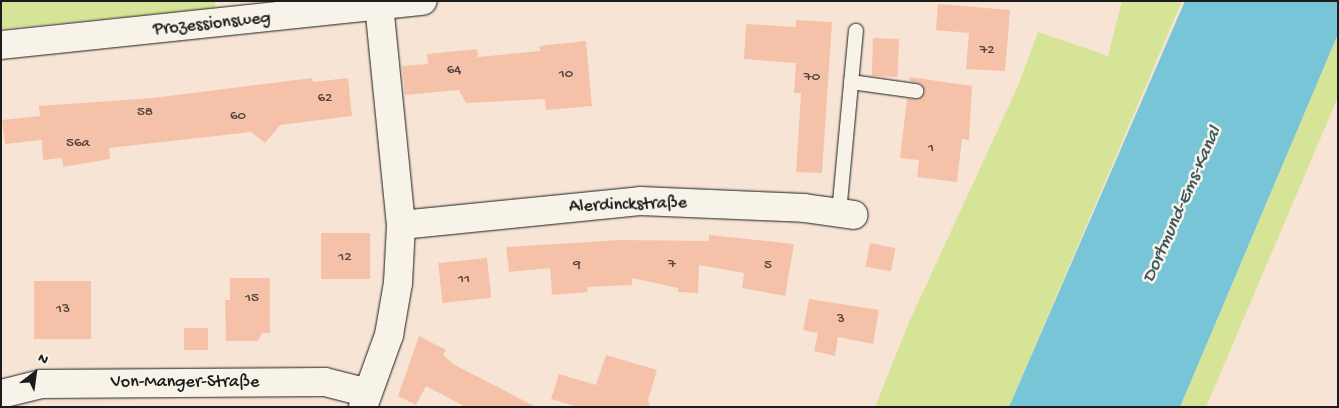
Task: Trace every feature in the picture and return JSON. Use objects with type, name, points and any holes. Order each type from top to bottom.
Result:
[{"type":"street","name":"Prozessionsweg","points":[[1,45],[239,12],[379,6],[423,1]]},
{"type":"street","points":[[365,400],[389,335],[398,283],[401,225],[379,6]]},
{"type":"street","name":"Alerdinckstraße","points":[[401,225],[640,202],[847,214]]},
{"type":"street","name":"Von-Manger-Straße","points":[[1,394],[41,384],[324,382],[365,400]]},
{"type":"lane","points":[[847,214],[851,82],[856,31]]},
{"type":"lane","points":[[851,82],[916,91]]},
{"type":"green space","points":[[1,1],[215,1],[215,8],[1,29]]},
{"type":"green space","points":[[1122,1],[1182,1],[1009,407],[875,407],[910,320],[1018,86],[1038,32],[1108,56]]},
{"type":"green space","points":[[1338,34],[1338,97],[1206,407],[1180,407]]},
{"type":"water","name":"Dortmund-Ems-Kanal","points":[[1185,1],[1338,1],[1338,34],[1180,407],[1009,407]]},
{"type":"building","points":[[938,4],[1010,10],[1005,71],[966,69],[969,33],[936,30]]},
{"type":"building","points":[[796,20],[832,22],[822,173],[796,172],[801,93],[794,93],[796,63],[744,59],[746,24],[796,27]]},
{"type":"building","points":[[873,38],[899,39],[898,77],[872,76]]},
{"type":"building","points":[[586,41],[592,106],[546,110],[545,99],[466,103],[459,90],[405,95],[402,66],[428,64],[427,54],[477,49],[478,57],[540,51],[539,46]]},
{"type":"building","points":[[910,77],[972,86],[969,140],[962,139],[957,182],[917,177],[919,160],[900,158],[907,99],[919,99],[925,92],[921,84],[909,81]]},
{"type":"building","points":[[312,78],[313,82],[348,78],[352,116],[280,125],[265,143],[251,132],[109,148],[110,159],[63,167],[62,158],[43,160],[42,140],[5,144],[2,120],[40,116],[39,106],[153,98]]},
{"type":"building","points":[[321,233],[370,233],[370,279],[321,279]]},
{"type":"building","points":[[709,235],[794,244],[785,296],[742,288],[744,273],[699,265],[698,293],[678,292],[678,288],[632,278],[632,285],[587,287],[588,292],[552,295],[550,268],[509,272],[506,247],[620,240],[709,241]]},
{"type":"building","points":[[870,243],[896,248],[891,272],[865,267]]},
{"type":"building","points":[[487,258],[491,298],[442,303],[438,263]]},
{"type":"building","points":[[230,278],[270,278],[270,333],[262,333],[258,341],[226,341],[225,300],[230,300]]},
{"type":"building","points":[[34,281],[91,281],[91,339],[34,339]]},
{"type":"building","points":[[809,299],[879,310],[873,344],[838,337],[835,356],[814,351],[818,333],[803,330]]},
{"type":"building","points":[[184,328],[208,328],[208,350],[184,350]]},
{"type":"building","points":[[419,336],[446,350],[443,355],[453,364],[536,407],[466,407],[426,386],[416,405],[398,396]]},
{"type":"building","points":[[606,355],[657,370],[648,400],[650,407],[578,407],[551,399],[559,374],[596,385]]}]
